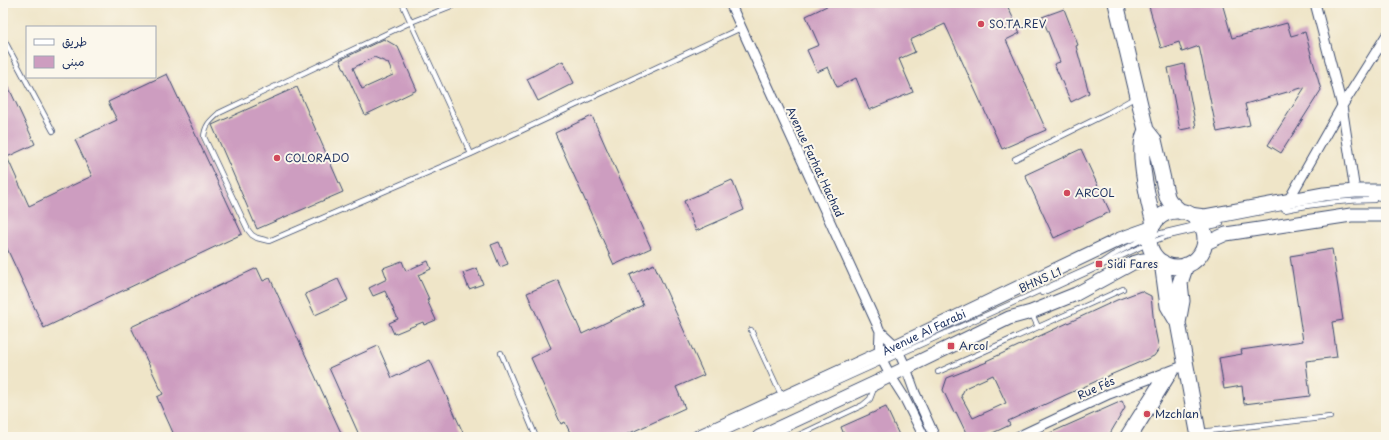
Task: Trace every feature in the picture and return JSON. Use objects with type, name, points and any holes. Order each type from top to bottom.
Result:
[{"type":"main road","points":[[1116,3],[1139,95],[1146,130],[1154,140],[1166,197],[1170,202],[1193,219],[1204,234],[1204,244],[1199,256],[1194,261],[1186,265],[1177,267],[1168,265],[1160,261],[1152,252],[1147,190],[1142,154],[1143,139],[1146,130]]},
{"type":"main road","points":[[1151,233],[1164,215],[1172,212],[1193,219]]},
{"type":"main road","points":[[1160,261],[1168,306],[1178,323]]},
{"type":"main road","points":[[1186,265],[1180,283],[1182,301],[1178,323],[1180,366],[1199,434]]},
{"type":"street","name":"Avenue Farhat Hachad","points":[[730,3],[880,331],[898,352],[906,368],[914,392],[935,437]]},
{"type":"street","points":[[1315,3],[1342,106],[1355,191]]},
{"type":"street","points":[[1288,201],[1342,106],[1386,36]]},
{"type":"street","points":[[1193,219],[1324,194],[1355,191],[1386,191]]},
{"type":"street","points":[[1204,244],[1226,234],[1351,215],[1386,215]]},
{"type":"street","name":"Avenue Al Farabi","points":[[698,437],[783,398],[898,352],[1120,239],[1151,233]]},
{"type":"street","name":"Avenue Al Farabi","points":[[759,437],[1009,318],[1031,312],[1076,294],[1133,263],[1143,260],[1160,261]]},
{"type":"street","name":"Avenue Farhat Hachad","points":[[880,331],[882,359],[904,397],[924,437]]},
{"type":"street","points":[[1133,437],[1180,366]]},
{"type":"street","name":"Rue Fés","points":[[1017,437],[1109,394],[1180,366]]},
{"type":"street","points":[[1124,437],[1165,372]]},
{"type":"lane","points":[[402,3],[471,154]]},
{"type":"lane","points":[[459,3],[411,22],[219,113],[207,124],[204,137],[248,230],[252,235],[269,241],[471,154],[741,28]]},
{"type":"lane","points":[[3,38],[53,131]]},
{"type":"lane","points":[[1014,159],[1108,113],[1139,95]]},
{"type":"lane","points":[[1151,233],[1193,219],[1319,203],[1386,199]]},
{"type":"lane","points":[[938,372],[1123,289]]},
{"type":"lane","points":[[1031,312],[1038,327]]},
{"type":"lane","points":[[751,330],[783,398]]},
{"type":"lane","points":[[501,353],[536,437]]},
{"type":"lane","points":[[718,437],[882,359]]},
{"type":"lane","points":[[795,437],[864,405],[870,399],[875,383]]},
{"type":"lane","points":[[1199,434],[1330,417]]},
{"type":"building","points":[[833,3],[1006,3],[1020,33],[1006,40],[1046,130],[1002,149],[945,24],[910,40],[915,52],[899,59],[913,92],[869,110],[856,78],[837,87],[828,67],[817,72],[807,50],[819,45],[806,16]]},
{"type":"building","points":[[1148,3],[1222,3],[1232,38],[1287,23],[1291,36],[1305,32],[1321,90],[1281,153],[1268,145],[1305,87],[1245,104],[1250,125],[1217,132],[1199,46],[1182,52],[1179,42],[1161,48]]},
{"type":"building","points":[[1064,9],[1078,45],[1076,46],[1089,93],[1071,102],[1054,64],[1060,62],[1042,17]]},
{"type":"building","points":[[384,39],[398,47],[417,90],[365,115],[340,60]],"holes":[[[374,57],[388,63],[393,75],[362,89],[353,68]]]},
{"type":"building","points":[[563,61],[574,83],[538,101],[527,79]]},
{"type":"building","points":[[1184,64],[1196,127],[1180,130],[1168,68]]},
{"type":"building","points":[[167,74],[242,234],[44,328],[3,240],[3,75],[35,144],[7,157],[29,206],[92,176],[75,140],[117,120],[108,102]]},
{"type":"building","name":"COLORADO","points":[[297,87],[343,192],[257,229],[212,125]]},
{"type":"building","points":[[592,116],[651,248],[614,265],[555,133]]},
{"type":"building","name":"ARCOL","points":[[1081,149],[1110,212],[1054,238],[1025,175]]},
{"type":"building","points":[[732,180],[744,210],[696,231],[684,201]]},
{"type":"building","points":[[499,242],[508,264],[500,267],[491,245]]},
{"type":"building","points":[[1332,249],[1343,320],[1332,322],[1337,357],[1306,361],[1310,396],[1244,404],[1242,386],[1224,389],[1219,358],[1242,354],[1241,350],[1303,341],[1290,256]]},
{"type":"building","points":[[402,261],[406,271],[428,261],[431,269],[418,275],[429,299],[427,300],[436,320],[424,325],[423,322],[394,334],[389,323],[398,319],[385,291],[373,296],[369,288],[387,279],[383,268]]},
{"type":"building","points":[[654,264],[704,375],[676,387],[685,408],[621,437],[572,437],[565,422],[561,424],[531,358],[551,348],[527,293],[558,280],[582,334],[643,305],[630,275]]},
{"type":"building","points":[[257,268],[263,281],[270,278],[343,437],[175,437],[157,397],[163,394],[131,327]]},
{"type":"building","points":[[477,268],[483,284],[469,289],[463,273]]},
{"type":"building","points":[[338,279],[348,300],[315,315],[305,294]]},
{"type":"building","points":[[1141,291],[1151,296],[1154,325],[1159,349],[1154,356],[1008,421],[1010,425],[984,437],[968,437],[943,390],[947,378],[987,362],[986,361],[1117,300]],"holes":[[[993,375],[1006,403],[973,418],[961,396],[965,388]]]},
{"type":"building","points":[[378,346],[392,378],[430,360],[465,437],[360,437],[329,368]]},
{"type":"building","points":[[1122,401],[1125,408],[1108,437],[1041,437]]},
{"type":"building","points":[[886,407],[900,437],[845,437],[841,427]]},
{"type":"place","name":"SO.TA.REV","points":[[981,24]]},
{"type":"place","name":"COLORADO","points":[[277,158]]},
{"type":"place","name":"ARCOL","points":[[1067,193]]},
{"type":"place","name":"Sidi Fares","points":[[1099,264]]},
{"type":"place","name":"Arcol","points":[[951,346]]},
{"type":"place","name":"Mzchlan","points":[[1147,414]]}]
